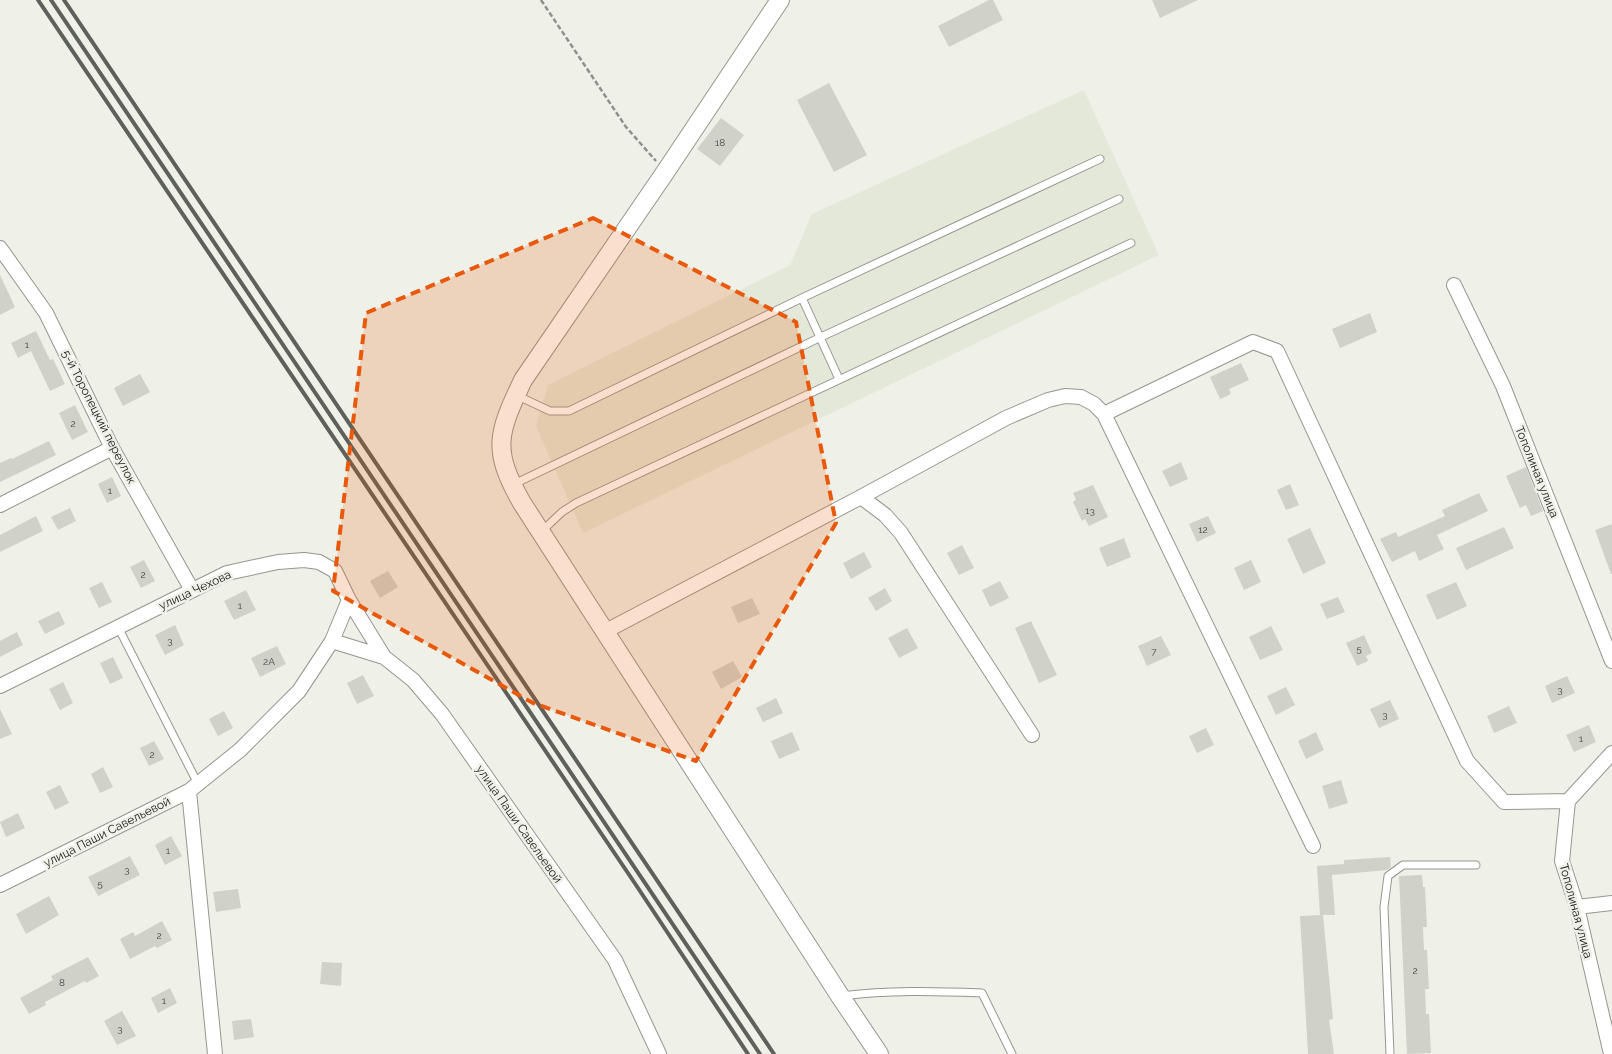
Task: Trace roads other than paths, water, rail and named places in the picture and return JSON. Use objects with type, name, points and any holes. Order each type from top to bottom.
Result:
[{"type":"street","points":[[780,0],[666,172],[523,380],[501,434],[501,451],[505,470],[512,485],[540,532],[879,1054]]},
{"type":"street","name":"5-й Торопецкий переулок","points":[[0,248],[46,313],[112,448],[192,590]]},
{"type":"street","name":"Тополиная улица","points":[[1454,285],[1503,386],[1612,661]]},
{"type":"street","points":[[1104,414],[1253,342],[1277,351],[1467,761],[1504,802],[1568,801],[1612,753]]},
{"type":"street","points":[[604,632],[861,497],[1006,418],[1048,400],[1065,396],[1081,397],[1094,404],[1104,414],[1314,846]]},
{"type":"street","points":[[0,505],[112,448]]},
{"type":"street","points":[[861,497],[885,515],[901,533],[1032,735]]},
{"type":"street","name":"улица Чехова","points":[[0,686],[227,573],[278,562],[304,560],[319,562],[335,572],[349,600],[384,657]]},
{"type":"street","name":"улица Паши Савельевой","points":[[0,885],[193,787],[240,750],[299,691],[332,641],[349,600]]},
{"type":"street","name":"улица Паши Савельевой","points":[[332,641],[384,657],[413,680],[442,714],[615,960],[659,1054]]},
{"type":"street","points":[[193,787],[215,1054]]},
{"type":"street","name":"Тополиная улица","points":[[1568,801],[1562,861],[1577,907],[1611,1054]]},
{"type":"street","points":[[1577,907],[1612,903]]},
{"type":"lane","points":[[516,395],[550,411],[569,411],[802,298],[1100,159]]},
{"type":"lane","points":[[512,485],[821,337],[1119,199]]},
{"type":"lane","points":[[540,532],[562,512],[576,503],[839,378],[1131,243]]},
{"type":"lane","points":[[802,298],[839,378]]},
{"type":"lane","points":[[118,627],[193,787]]},
{"type":"lane","points":[[1390,1054],[1384,907],[1388,876],[1403,865],[1476,865]]},
{"type":"lane","points":[[840,996],[881,991],[928,990],[982,994],[1012,1054]]},
{"type":"railway","points":[[38,0],[634,882],[748,1054]]},
{"type":"railway","points":[[51,0],[760,1054]]},
{"type":"railway","points":[[64,0],[774,1054]]}]
